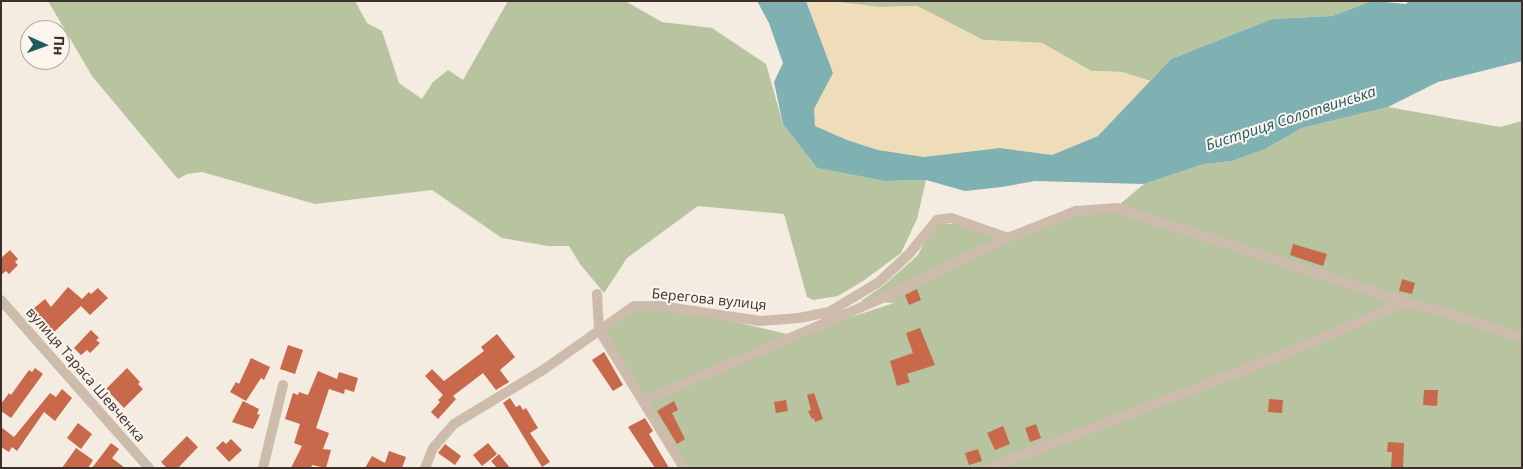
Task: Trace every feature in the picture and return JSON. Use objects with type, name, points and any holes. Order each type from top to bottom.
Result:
[{"type":"street","points":[[644,400],[885,297],[1008,238],[1076,211],[1117,208],[1522,338]]},
{"type":"street","name":"Берегова вулиця","points":[[425,468],[433,448],[454,424],[543,370],[634,306],[660,306],[760,321],[799,318],[829,312],[879,282],[909,254],[937,220],[951,218],[1008,238]]},
{"type":"street","points":[[597,294],[599,330],[644,400],[684,468]]},
{"type":"street","name":"вулиця Тараса Шевченка","points":[[1,300],[149,468]]},
{"type":"street","points":[[989,468],[1290,352],[1405,302]]},
{"type":"street","points":[[263,468],[283,385]]},
{"type":"green space","points":[[48,1],[355,1],[367,23],[382,31],[399,83],[422,99],[433,82],[448,70],[463,80],[508,1],[625,1],[662,22],[712,28],[766,64],[783,124],[817,168],[885,181],[926,180],[917,219],[901,253],[863,281],[838,296],[813,300],[807,297],[784,214],[698,206],[627,258],[604,293],[580,264],[569,246],[548,246],[502,238],[432,190],[315,204],[202,172],[187,174],[178,179],[92,76],[70,38],[70,20],[59,20]]},
{"type":"green space","points":[[829,1],[1372,1],[1332,16],[1272,19],[1171,59],[1150,81],[1122,72],[1091,71],[1042,43],[983,40],[917,6],[879,7]]},
{"type":"green space","points":[[1388,107],[1500,127],[1522,121],[1522,468],[685,468],[603,330],[635,308],[672,310],[800,337],[845,319],[894,303],[861,301],[883,286],[918,255],[926,239],[939,224],[962,224],[993,237],[1000,246],[1068,215],[1114,209],[1144,184],[1204,164],[1232,161],[1265,149],[1302,128]]},
{"type":"sand","points":[[806,1],[829,1],[879,7],[917,6],[983,40],[1042,43],[1091,71],[1122,72],[1150,81],[1098,136],[1052,155],[1000,148],[924,157],[878,150],[847,140],[815,126],[814,109],[833,73]]},
{"type":"water","name":"Бистриця Солотвинська","points":[[757,1],[806,1],[833,73],[814,109],[815,126],[847,140],[878,150],[924,157],[1000,148],[1052,155],[1098,136],[1171,59],[1272,19],[1332,16],[1372,1],[1406,4],[1409,1],[1522,1],[1522,61],[1438,82],[1388,107],[1302,128],[1265,149],[1232,161],[1204,164],[1144,184],[1035,181],[965,191],[926,180],[885,181],[817,168],[783,124],[774,82],[783,63],[769,23]]},
{"type":"building","points":[[1293,244],[1327,254],[1323,266],[1290,255]]},
{"type":"building","points":[[10,250],[18,259],[15,262],[18,265],[9,274],[6,271],[1,275],[1,258]]},
{"type":"building","points":[[1402,279],[1415,283],[1412,294],[1399,291]]},
{"type":"building","points":[[68,287],[82,299],[89,292],[91,294],[98,288],[108,298],[90,315],[81,306],[50,336],[42,328],[47,324],[33,309],[45,299],[51,307]]},
{"type":"building","points":[[917,289],[921,300],[909,305],[905,295]]},
{"type":"building","points":[[920,328],[935,365],[907,374],[910,382],[897,386],[890,361],[913,353],[906,333]]},
{"type":"building","points":[[91,330],[99,338],[96,340],[100,343],[90,353],[87,350],[81,355],[74,348]]},
{"type":"building","points":[[497,334],[515,357],[500,370],[509,382],[496,390],[483,373],[453,396],[456,399],[438,419],[431,412],[440,402],[438,400],[443,395],[425,376],[432,369],[444,381],[484,351],[481,347]]},
{"type":"building","points":[[288,345],[303,350],[295,374],[280,369]]},
{"type":"building","points":[[604,352],[623,385],[613,391],[592,360]]},
{"type":"building","points":[[251,358],[270,367],[264,380],[261,378],[246,401],[230,392],[236,382],[239,384]]},
{"type":"building","points":[[35,368],[43,374],[11,418],[1,411],[1,404],[9,393],[11,395],[29,370],[32,372]]},
{"type":"building","points":[[127,368],[140,382],[138,384],[143,389],[124,408],[106,389]]},
{"type":"building","points":[[318,371],[337,379],[339,372],[358,378],[354,392],[345,389],[344,394],[329,389],[316,428],[329,433],[323,449],[331,450],[326,468],[312,465],[311,468],[291,468],[302,446],[294,443],[300,424],[285,419],[293,393],[298,395],[299,392],[308,395]]},
{"type":"building","points":[[62,389],[72,398],[55,421],[44,412],[17,451],[12,447],[9,452],[1,447],[1,427],[14,437],[50,393],[56,397]]},
{"type":"building","points":[[1424,390],[1438,390],[1437,406],[1423,405]]},
{"type":"building","points":[[814,393],[823,419],[815,422],[808,411],[811,410],[807,395]]},
{"type":"building","points":[[510,398],[516,407],[520,405],[523,410],[526,408],[538,428],[530,433],[550,462],[542,467],[503,403]]},
{"type":"building","points":[[1269,399],[1283,400],[1282,413],[1268,412]]},
{"type":"building","points":[[786,400],[788,411],[776,413],[774,402]]},
{"type":"building","points":[[243,401],[259,409],[257,414],[260,415],[253,429],[232,422]]},
{"type":"building","points":[[674,401],[678,410],[672,413],[685,439],[677,444],[657,411]]},
{"type":"building","points":[[645,418],[653,431],[649,434],[669,468],[655,468],[628,427]]},
{"type":"building","points":[[78,423],[92,434],[81,449],[67,438]]},
{"type":"building","points":[[1036,424],[1041,438],[1030,442],[1025,428]]},
{"type":"building","points":[[1003,426],[1010,444],[995,450],[987,433]]},
{"type":"building","points":[[187,436],[198,447],[178,468],[167,468],[161,462]]},
{"type":"building","points":[[231,439],[242,450],[229,462],[216,448],[223,441],[226,444]]},
{"type":"building","points":[[1388,442],[1404,443],[1403,468],[1391,468],[1392,452],[1387,452]]},
{"type":"building","points":[[111,443],[119,449],[112,458],[125,468],[92,468]]},
{"type":"building","points":[[488,443],[497,454],[482,466],[473,455]]},
{"type":"building","points":[[445,444],[461,456],[455,465],[438,453]]},
{"type":"building","points":[[76,448],[93,460],[88,468],[62,468]]},
{"type":"building","points":[[978,449],[982,461],[969,465],[965,453]]},
{"type":"building","points":[[389,451],[406,457],[402,468],[365,468],[372,456],[385,463]]},
{"type":"building","points":[[499,454],[510,468],[497,468],[491,461]]}]
